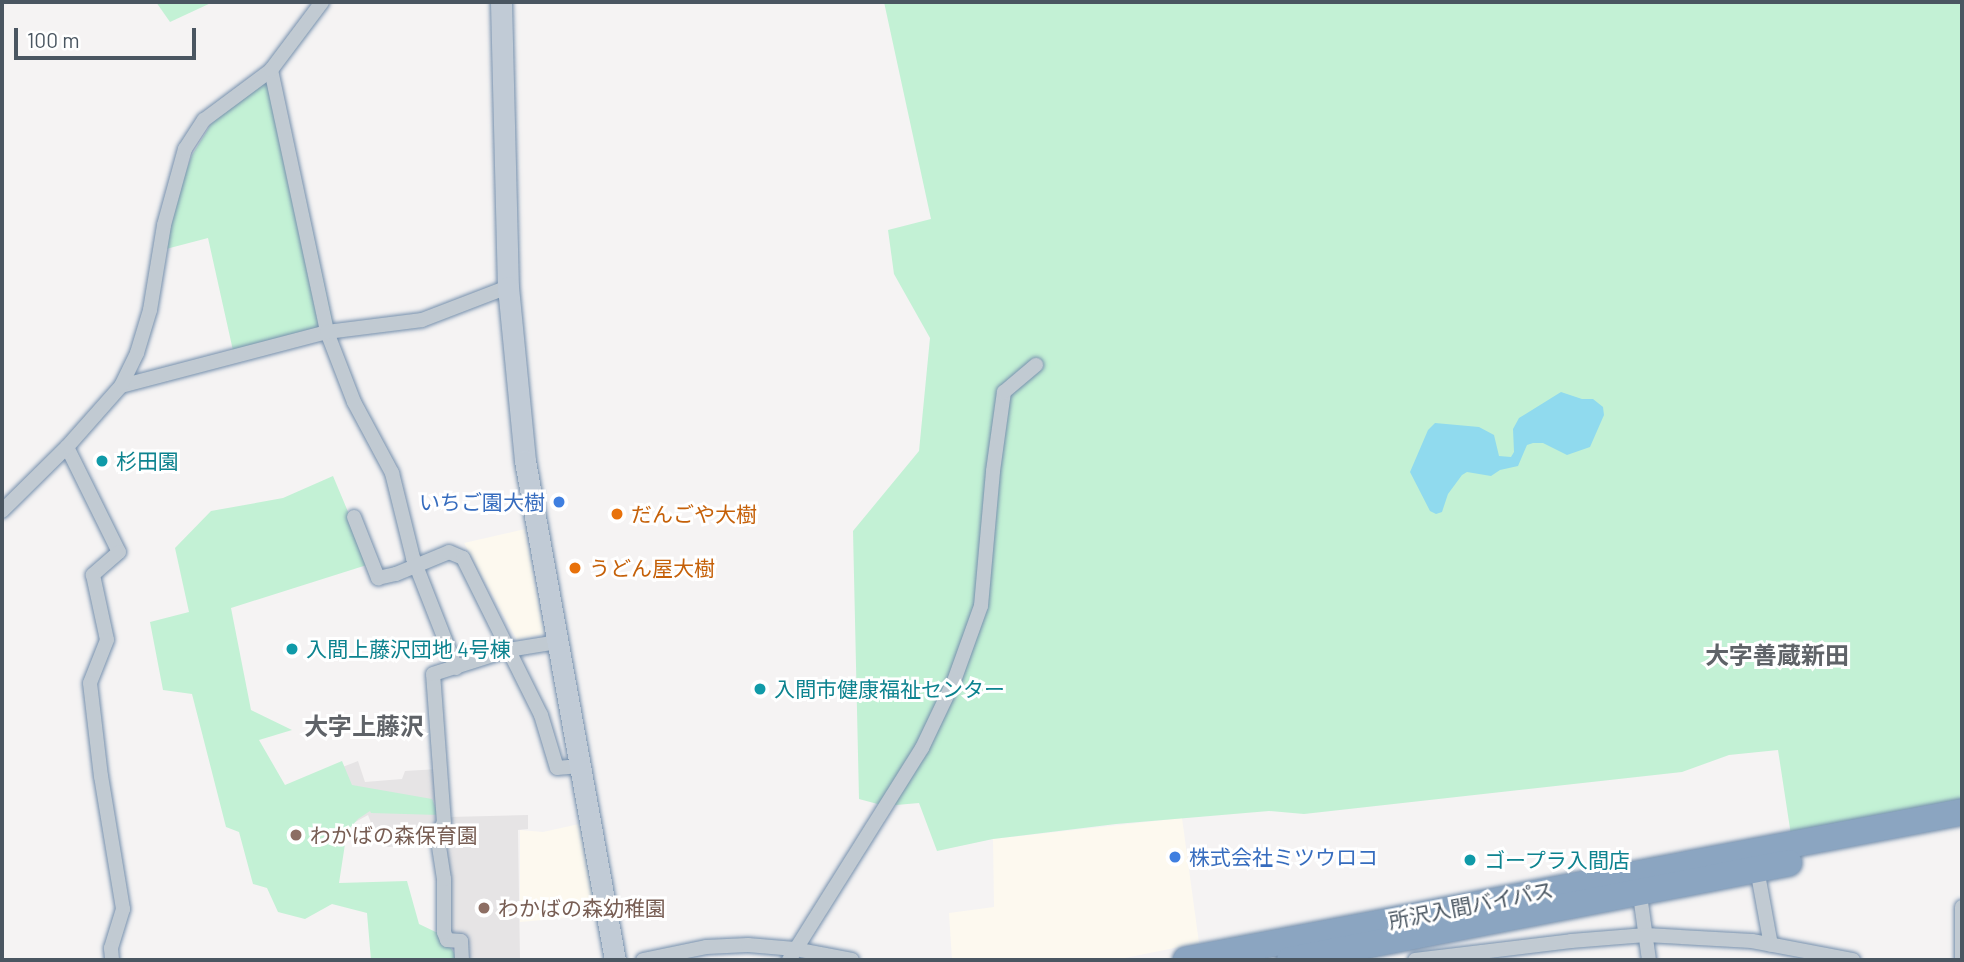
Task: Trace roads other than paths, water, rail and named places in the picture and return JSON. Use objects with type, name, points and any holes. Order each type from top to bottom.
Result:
[{"type":"highway","name":"所沢入間バイパス","points":[[1290,960],[1340,956],[1638,882],[1962,812]]},
{"type":"highway","name":"所沢入間バイパス","points":[[1189,960],[1638,882],[1756,869],[1962,828]]},
{"type":"street","points":[[2,511],[68,447],[121,386],[137,353],[149,310],[166,217],[185,149],[204,120],[271,70],[322,2]]},
{"type":"street","points":[[501,2],[508,287],[525,461],[615,960]]},
{"type":"street","points":[[271,70],[327,332],[354,402],[392,472],[415,565],[456,668]]},
{"type":"street","points":[[121,386],[327,332],[422,320],[508,287]]},
{"type":"street","points":[[792,955],[922,748],[954,681],[981,606],[993,471],[1004,392],[1036,365]]},
{"type":"street","points":[[68,447],[120,552],[93,575],[107,640],[90,683],[101,776],[123,909],[111,948],[112,960]]},
{"type":"street","points":[[354,517],[378,578],[396,574],[449,552],[463,558],[541,715],[557,768],[580,766]]},
{"type":"street","points":[[462,960],[461,941],[447,940],[444,932],[444,879],[437,834],[444,823],[433,674],[508,650],[558,642]]},
{"type":"street","points":[[1756,869],[1771,945]]},
{"type":"street","points":[[1638,882],[1649,960]]},
{"type":"street","points":[[1962,907],[1962,960]]},
{"type":"street","points":[[1415,960],[1571,940],[1646,935],[1771,945],[1853,960]]},
{"type":"street","points":[[643,960],[706,947],[748,945],[792,955],[852,960]]},
{"type":"water","points":[[1561,392],[1582,399],[1593,399],[1603,407],[1604,415],[1590,447],[1567,455],[1543,443],[1527,445],[1518,466],[1500,470],[1491,476],[1467,472],[1448,494],[1442,512],[1436,514],[1430,511],[1410,472],[1428,430],[1435,423],[1479,427],[1494,435],[1499,456],[1511,457],[1514,452],[1513,429],[1519,418]]},
{"type":"place","name":"杉田園","points":[[102,461]]},
{"type":"place","name":"いちご園大樹","points":[[559,502]]},
{"type":"place","name":"だんごや大樹","points":[[617,514]]},
{"type":"place","name":"うどん屋大樹","points":[[575,568]]},
{"type":"place","name":"入間上藤沢団地 4号棟","points":[[292,649]]},
{"type":"place","name":"入間市健康福祉センター","points":[[760,689]]},
{"type":"place","name":"わかばの森保育園","points":[[296,835]]},
{"type":"place","name":"株式会社ミツウロコ","points":[[1175,857]]},
{"type":"place","name":"ゴープラ入間店","points":[[1470,860]]},
{"type":"place","name":"わかばの森幼稚園","points":[[484,908]]},
{"type":"district","name":"大字善蔵新田","points":[[1777,655]]},
{"type":"district","name":"大字上藤沢","points":[[364,726]]}]
